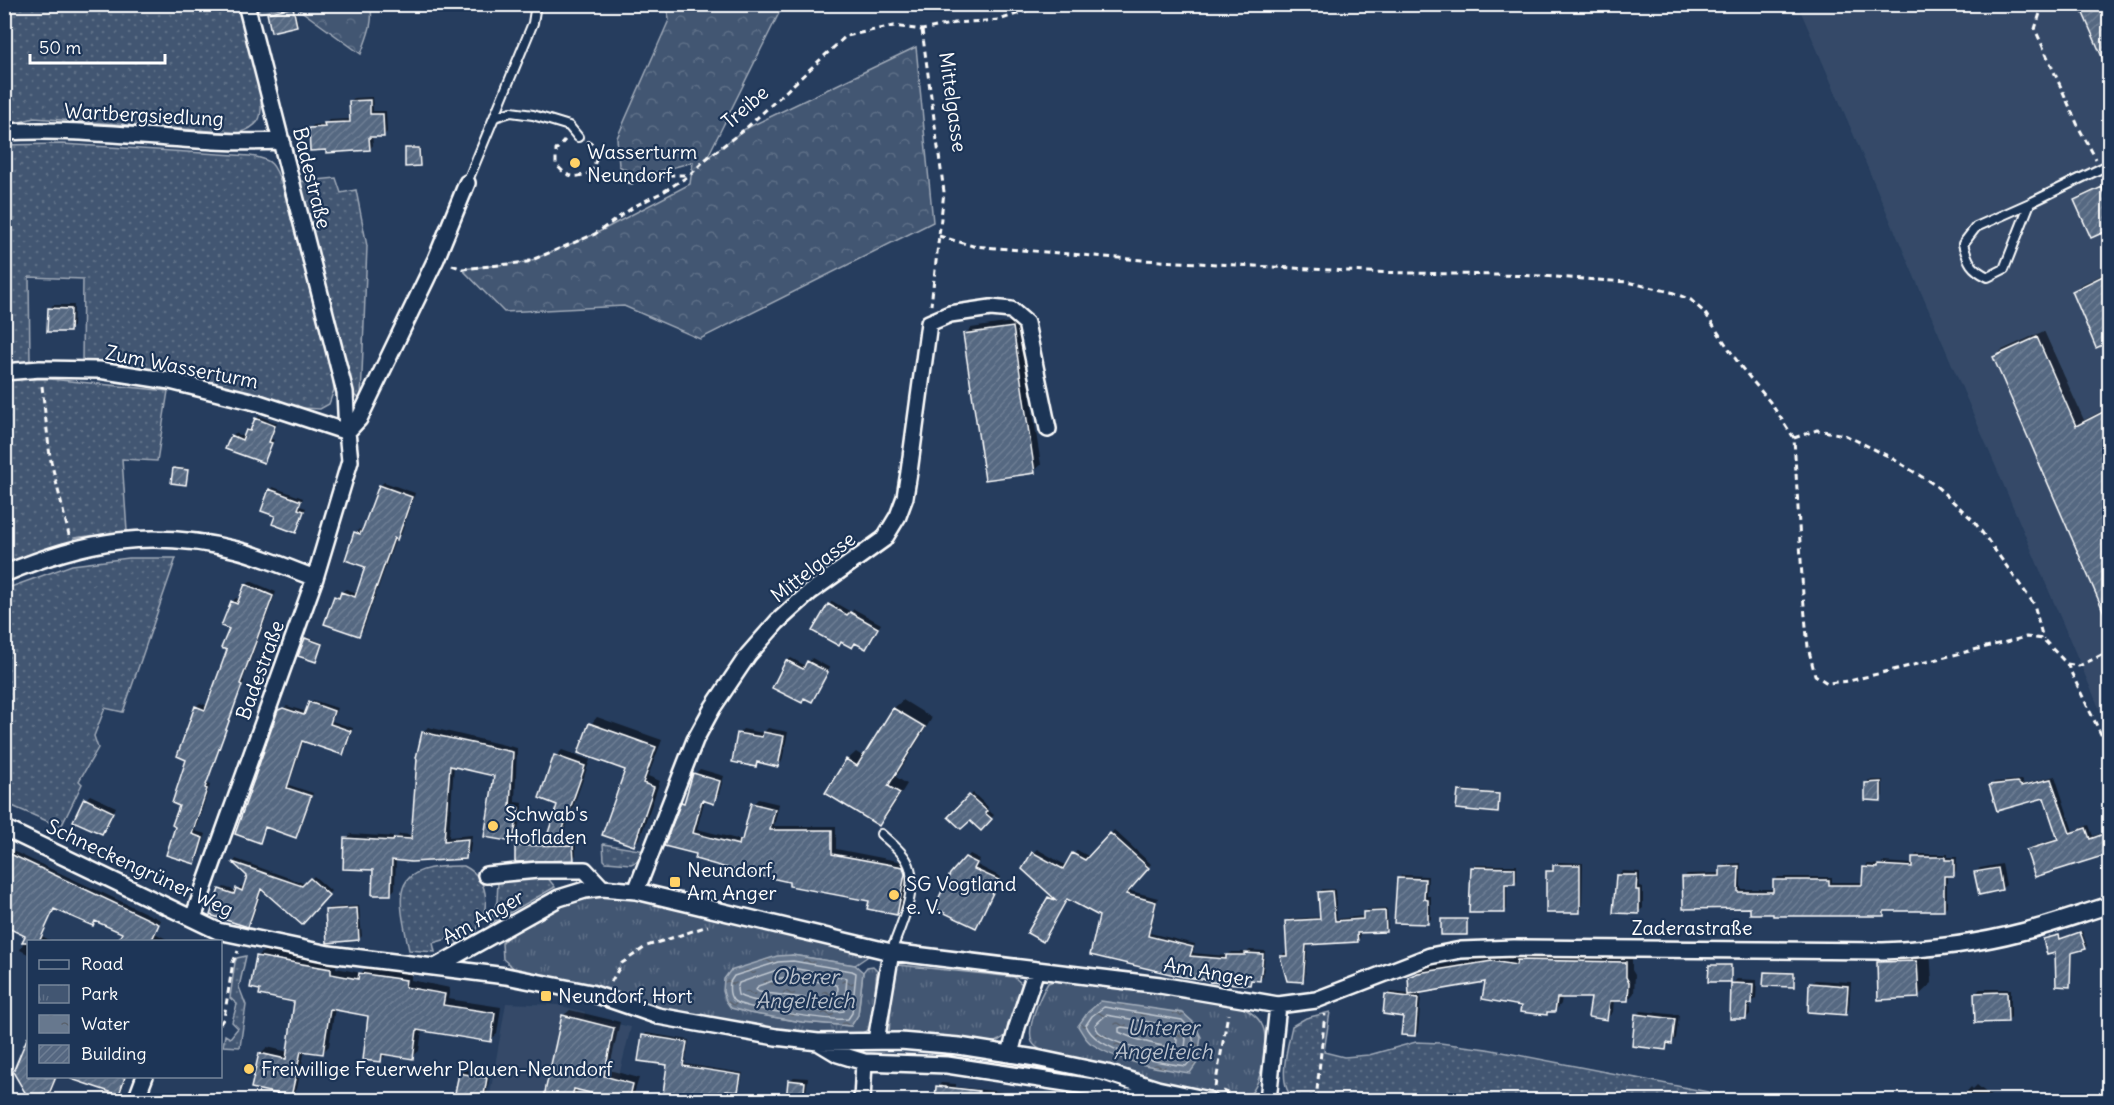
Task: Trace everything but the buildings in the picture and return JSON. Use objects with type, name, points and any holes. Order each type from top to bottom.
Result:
[{"type":"street","name":"Badestraße","points":[[193,918],[315,578],[350,461],[345,393],[246,4]]},
{"type":"street","name":"Wartbergsiedlung","points":[[4,132],[71,131],[208,141],[282,141]]},
{"type":"street","points":[[347,432],[359,419],[436,259],[467,183]]},
{"type":"street","points":[[929,323],[950,314],[991,308],[1011,310],[1026,323],[1048,429]]},
{"type":"street","name":"Mittelgasse","points":[[636,891],[695,740],[713,707],[742,664],[777,622],[810,592],[884,539],[898,516],[905,497],[929,323]]},
{"type":"street","name":"Zum Wasserturm","points":[[4,372],[40,369],[99,370],[170,381],[260,403],[347,432]]},
{"type":"street","points":[[4,574],[72,549],[118,539],[162,539],[196,542],[237,550],[315,578]]},
{"type":"street","name":"Schneckengrüner Weg","points":[[4,828],[193,918],[216,936],[244,938],[329,954],[438,966]]},
{"type":"street","points":[[486,875],[538,870],[585,870],[602,888]]},
{"type":"street","name":"Am Anger","points":[[438,966],[559,898],[585,890],[602,888],[636,891],[891,952],[1160,985],[1278,1005]]},
{"type":"street","name":"Zaderastraße","points":[[1278,1005],[1316,1000],[1405,964],[1461,950],[1514,948],[1883,951],[1918,949],[1976,942],[2022,932],[2109,905]]},
{"type":"street","points":[[876,1041],[891,952]]},
{"type":"street","name":"Am Anger","points":[[438,966],[506,976],[602,996],[658,1016],[776,1037],[818,1042],[900,1041],[947,1045],[1010,1054],[1107,1073],[1157,1089],[1212,1094]]},
{"type":"street","points":[[1010,1054],[1035,970]]},
{"type":"street","points":[[1268,1101],[1278,1005]]},
{"type":"street","name":"Am Anger","points":[[818,1042],[838,1054],[864,1062],[947,1065],[1099,1088],[1125,1097],[1142,1097],[1157,1089]]},
{"type":"street","points":[[862,1101],[864,1062]]},
{"type":"street","points":[[136,1101],[145,1078]]},
{"type":"lane","points":[[467,183],[532,23],[536,4]]},
{"type":"lane","points":[[495,117],[511,112],[533,115],[569,126],[578,137]]},
{"type":"lane","points":[[2030,203],[2004,269],[1988,277],[1976,271],[1968,263],[1963,244],[1976,227],[2109,164]]},
{"type":"lane","points":[[881,834],[906,859],[912,871],[908,906],[891,952]]},
{"type":"path","name":"Treibe","points":[[436,259],[462,269],[527,262],[595,234],[635,206],[690,175],[706,159],[745,129],[846,36],[894,27],[922,30],[955,23],[999,20],[1047,4]]},
{"type":"path","points":[[2043,4],[2035,29],[2079,128],[2101,168]]},
{"type":"path","name":"Mittelgasse","points":[[922,30],[944,192],[929,323]]},
{"type":"path","points":[[591,172],[597,158],[592,144],[578,137],[565,140],[556,150],[556,164],[565,175],[578,178],[591,172],[632,183],[670,175],[690,175]]},
{"type":"path","points":[[939,236],[973,246],[1142,260],[1378,272],[1541,276],[1627,282],[1671,292],[1691,300],[1705,313],[1741,367],[1770,402],[1794,438],[1807,637],[1815,675],[1827,683],[1849,681],[2025,637],[2043,639]]},
{"type":"path","points":[[40,369],[50,457],[72,549]]},
{"type":"path","points":[[1794,438],[1817,430],[1845,435],[1890,457],[1935,485],[1973,520],[2034,604],[2043,639],[2067,664],[2109,753]]},
{"type":"path","points":[[2067,664],[2079,666],[2109,651]]},
{"type":"path","points":[[602,996],[622,963],[647,946],[703,927],[721,924],[724,913]]},
{"type":"path","points":[[222,1021],[233,962],[244,938]]},
{"type":"path","points":[[1316,1101],[1324,1020],[1330,995]]},
{"type":"path","points":[[1212,1094],[1228,1014]]},
{"type":"shaded area","points":[[1798,5],[2109,5],[2109,731]]},
{"type":"shaded area","points":[[506,1003],[557,1005],[585,1012],[584,1017],[631,1027],[613,1100],[489,1100]]},
{"type":"green space","points":[[4,5],[239,5],[259,83],[261,112],[258,121],[238,133],[34,118],[5,124]]},
{"type":"green space","points":[[256,5],[293,5],[260,13]]},
{"type":"green space","points":[[293,5],[370,5],[371,24],[361,54]]},
{"type":"green space","points":[[667,5],[783,5],[707,158],[745,129],[916,47],[933,222],[700,339],[624,306],[504,312],[462,269],[527,262],[595,234],[690,184],[693,162],[638,177],[619,166],[617,138],[669,20]]},
{"type":"green space","points":[[62,144],[250,156],[269,162],[278,174],[283,188],[332,373],[334,390],[329,404],[320,409],[302,408],[212,382],[135,368],[82,362],[83,279],[29,277],[30,362],[5,364],[4,145]]},
{"type":"green space","points":[[336,178],[341,193],[356,190],[367,246],[361,399],[355,396],[347,369],[297,182]]},
{"type":"green space","points":[[50,379],[168,391],[157,461],[122,459],[127,531],[74,538],[67,546],[5,569],[5,381]]},
{"type":"green space","points":[[129,558],[176,558],[123,712],[105,708],[94,736],[98,748],[79,781],[82,784],[61,827],[5,803],[5,589],[72,565]]},
{"type":"green space","points":[[674,773],[675,778],[643,859],[631,864],[606,862],[603,844],[645,851]]},
{"type":"green space","points":[[464,866],[478,877],[485,892],[485,909],[473,935],[467,941],[457,944],[454,937],[433,943],[435,952],[409,950],[402,911],[401,896],[404,885],[411,876],[423,870]]},
{"type":"green space","points":[[546,876],[555,887],[490,924],[497,901],[498,882],[503,877]]},
{"type":"green space","points":[[610,893],[866,950],[867,957],[855,965],[792,955],[749,1013],[802,1022],[851,1026],[858,1015],[863,972],[867,967],[873,966],[877,970],[872,1024],[868,1030],[856,1036],[813,1036],[716,1022],[517,971],[503,959],[502,943],[511,933],[565,900]]},
{"type":"green space","points":[[246,956],[239,987],[246,1005],[240,1047],[223,1046],[225,1035],[230,1038],[238,1028],[232,1022],[237,1004],[230,998],[235,962],[237,958]]},
{"type":"green space","points":[[899,965],[1014,977],[1022,984],[1020,1002],[1010,1030],[1004,1037],[987,1043],[940,1037],[907,1037],[889,1032],[894,969]]},
{"type":"green space","points":[[1063,978],[1226,1001],[1247,1010],[1257,1017],[1265,1034],[1264,1054],[1256,1085],[1246,1097],[1232,1099],[1040,1050],[1033,1044],[1031,1036],[1035,1012],[1048,983]]},
{"type":"green space","points":[[1330,1012],[1324,1052],[1344,1057],[1369,1055],[1416,1042],[1440,1043],[1487,1049],[1749,1100],[1296,1100],[1290,1094],[1284,1077],[1292,1026],[1306,1018]]},
{"type":"water","name":"Oberer Angelteich","points":[[792,955],[855,965],[863,972],[858,1015],[851,1026],[802,1022],[731,1008],[723,991],[724,979],[730,971],[777,956]]},
{"type":"water","name":"Unterer Angelteich","points":[[1101,1001],[1183,1013],[1194,1023],[1201,1037],[1197,1063],[1190,1073],[1152,1067],[1127,1060],[1090,1043],[1078,1026],[1088,1012]]},
{"type":"place","name":"Wasserturm Neundorf","points":[[575,163]]},
{"type":"place","name":"Schwab's Hofladen","points":[[493,826]]},
{"type":"place","name":"Neundorf, Am Anger","points":[[675,882]]},
{"type":"place","name":"SG Vogtland e. V.","points":[[894,895]]},
{"type":"place","name":"Neundorf, Hort","points":[[546,996]]},
{"type":"place","name":"Freiwillige Feuerwehr Plauen-Neundorf","points":[[249,1069]]}]
